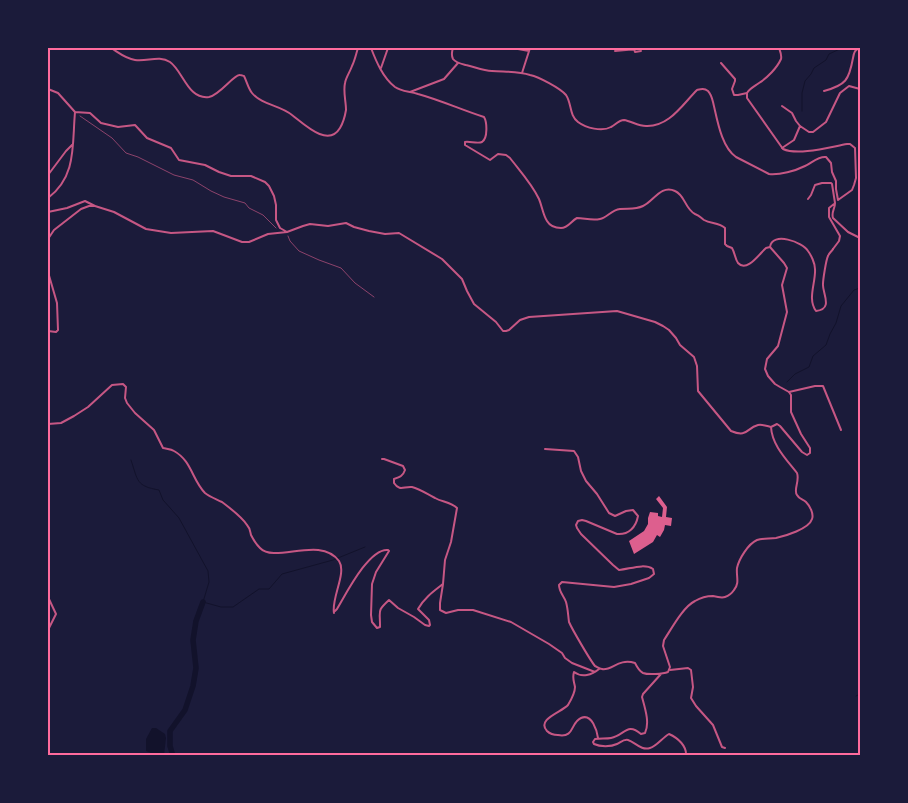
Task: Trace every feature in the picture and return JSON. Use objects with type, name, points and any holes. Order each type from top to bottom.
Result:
[{"type":"street","points":[[111,48],[125,57],[136,61],[155,58],[168,61],[191,90],[206,97],[215,95],[237,76],[244,76],[251,92],[257,98],[283,109],[309,128],[328,136],[336,133],[342,125],[346,112],[344,84],[347,74],[353,65],[358,48]]},
{"type":"street","points":[[371,48],[386,78],[396,88],[404,92],[433,98],[484,117],[487,123],[482,142],[467,141],[465,144],[490,160],[498,154],[506,155],[510,158],[539,199],[550,225],[563,228],[567,227],[577,218],[600,219],[614,210],[635,209],[643,206],[659,193],[666,190],[675,191],[695,214],[725,228],[725,244],[732,248],[738,262],[742,266],[751,263],[766,248],[770,247],[773,240],[782,239],[805,246],[815,269],[812,297],[814,308],[816,311],[821,310],[827,300],[822,286],[828,256],[839,241],[840,236],[830,219],[829,208],[852,190],[856,178],[855,148],[847,144],[790,152],[785,150],[747,98],[747,93]]},
{"type":"street","points":[[381,68],[388,48]]},
{"type":"street","points":[[453,48],[453,58],[459,63],[489,71],[522,73],[535,77],[560,90],[566,95],[572,116],[578,122],[588,127],[609,128],[617,122],[624,120],[644,126],[654,126],[669,119],[697,90],[706,90],[710,92],[719,128],[732,154],[769,174],[803,167],[821,157],[826,157],[831,163],[836,181],[838,200]]},
{"type":"street","points":[[522,73],[530,48]]},
{"type":"street","points":[[615,51],[640,48]]},
{"type":"street","points":[[721,63],[735,79],[732,89],[734,94],[747,93],[774,70],[781,59],[779,48]]},
{"type":"street","points":[[824,91],[836,88],[844,83],[850,74],[854,52],[856,48],[859,48]]},
{"type":"street","points":[[518,49],[529,51]]},
{"type":"street","points":[[634,49],[635,52],[641,52]]},
{"type":"street","points":[[410,92],[444,79],[459,63]]},
{"type":"street","points":[[782,106],[792,112],[800,126],[809,132],[813,132],[826,122],[840,93],[849,86],[860,89]]},
{"type":"street","points":[[48,90],[58,93],[75,112],[90,114],[102,123],[118,128],[135,125],[147,138],[171,148],[179,160],[205,165],[231,176],[251,176],[261,179],[269,186],[274,196],[276,220],[280,228],[287,232]]},
{"type":"street","points":[[48,198],[63,183],[72,158],[75,112]]},
{"type":"street","points":[[782,148],[794,140],[800,126]]},
{"type":"street","points":[[48,175],[73,144]]},
{"type":"street","points":[[808,199],[815,184],[832,184],[835,203],[832,210],[833,218],[848,232],[860,238]]},
{"type":"street","points":[[48,212],[66,208],[86,200],[94,206]]},
{"type":"street","points":[[48,239],[54,230],[75,213],[89,206],[114,212],[146,229],[171,233],[214,231],[242,242],[249,242],[268,234],[287,232],[310,224],[328,226],[346,223],[369,231],[385,234],[399,233],[444,260],[462,279],[474,304],[496,322],[503,331],[510,330],[520,320],[529,317],[617,311],[655,322],[669,330],[680,345],[694,357],[697,366],[698,391],[731,431],[742,434],[758,425],[771,427],[777,424],[802,452],[807,455],[810,453],[810,448],[791,412],[790,392]]},
{"type":"street","points":[[770,247],[787,268],[782,285],[787,312],[778,346],[767,359],[765,369],[775,384],[790,392],[823,386],[841,430]]},
{"type":"street","points":[[48,272],[57,302],[58,330],[56,332],[48,331]]},
{"type":"street","points":[[48,424],[61,423],[88,406],[112,385],[124,384],[126,387],[125,398],[135,413],[154,430],[164,448],[173,450],[187,461],[192,474],[206,494],[221,502],[244,521],[248,526],[251,537],[260,549],[271,554],[320,550],[338,560],[341,568],[333,602],[334,613],[364,566],[384,549],[389,551],[376,572],[372,584],[371,615],[372,622],[377,628],[380,627],[380,609],[389,600],[398,608],[429,626],[431,623],[418,609],[433,591],[443,584]]},
{"type":"street","points":[[669,670],[663,643],[688,606],[702,598],[711,596],[724,597],[732,593],[738,582],[738,564],[748,547],[754,542],[775,538],[803,529],[812,520],[811,509],[796,493],[799,478],[797,473],[772,438],[771,427]]},
{"type":"street","points":[[545,449],[574,451],[586,481],[609,513],[615,516],[632,510],[638,516],[635,526],[627,533],[622,534],[617,534],[586,521],[578,521],[576,524],[581,534],[619,570],[644,566],[650,567],[654,574],[649,578],[631,584],[614,587],[565,582],[559,585],[559,590],[566,601],[571,626],[591,660],[599,669],[606,670],[621,662],[635,663],[643,673],[662,674],[669,670],[688,668],[691,670],[693,687],[691,698],[713,726],[722,747],[725,748]]},
{"type":"street","points":[[382,460],[395,462],[403,466],[405,470],[402,477],[394,479],[396,487],[401,489],[410,487],[421,490],[436,499],[454,504],[457,508],[445,560],[440,603],[442,612],[472,610],[511,622],[549,644],[572,663],[595,672]]},
{"type":"street","points":[[48,597],[56,614],[48,630]]},
{"type":"street","points":[[598,738],[594,725],[586,718],[581,718],[577,721],[567,735],[562,736],[550,733],[544,727],[544,723],[546,719],[564,709],[572,698],[575,690],[572,677],[574,672],[577,675],[586,676],[599,669]]},
{"type":"street","points":[[662,674],[644,691],[642,698],[647,722],[645,733],[641,734],[636,729],[630,728],[611,738],[598,738],[594,739],[593,742],[596,746],[615,745],[628,740],[647,749],[669,734],[678,739],[684,746],[686,756]]},
{"type":"path","points":[[75,112],[112,138],[126,153],[192,180],[224,197],[245,203],[249,208],[263,215],[278,230]]},
{"type":"path","points":[[287,232],[290,241],[299,251],[341,268],[355,283],[374,297]]},
{"type":"shaded area","points":[[152,728],[156,728],[165,734],[164,755],[156,755],[146,751],[146,739]]},
{"type":"building","points":[[659,496],[667,507],[666,517],[672,518],[671,526],[665,525],[660,537],[657,535],[653,542],[634,554],[629,541],[644,531],[648,524],[650,512],[658,513],[658,516],[662,517],[663,508],[656,499]]},
{"type":"waterway","points":[[802,111],[802,93],[805,81],[814,68],[826,60],[829,54],[842,48]]},
{"type":"waterway","points":[[787,382],[795,374],[809,367],[813,356],[826,345],[841,306],[854,290],[860,288]]},
{"type":"waterway","points":[[131,460],[139,481],[146,487],[159,490],[163,500],[179,518],[208,571],[209,582],[203,602],[221,607],[233,607],[259,589],[269,589],[282,574],[333,560],[365,547]]},
{"type":"waterway","points":[[173,756],[170,746],[170,731],[185,710],[193,686],[196,668],[193,640],[196,621],[203,602]]},
{"type":"waterway","points":[[856,696],[860,694]]}]
